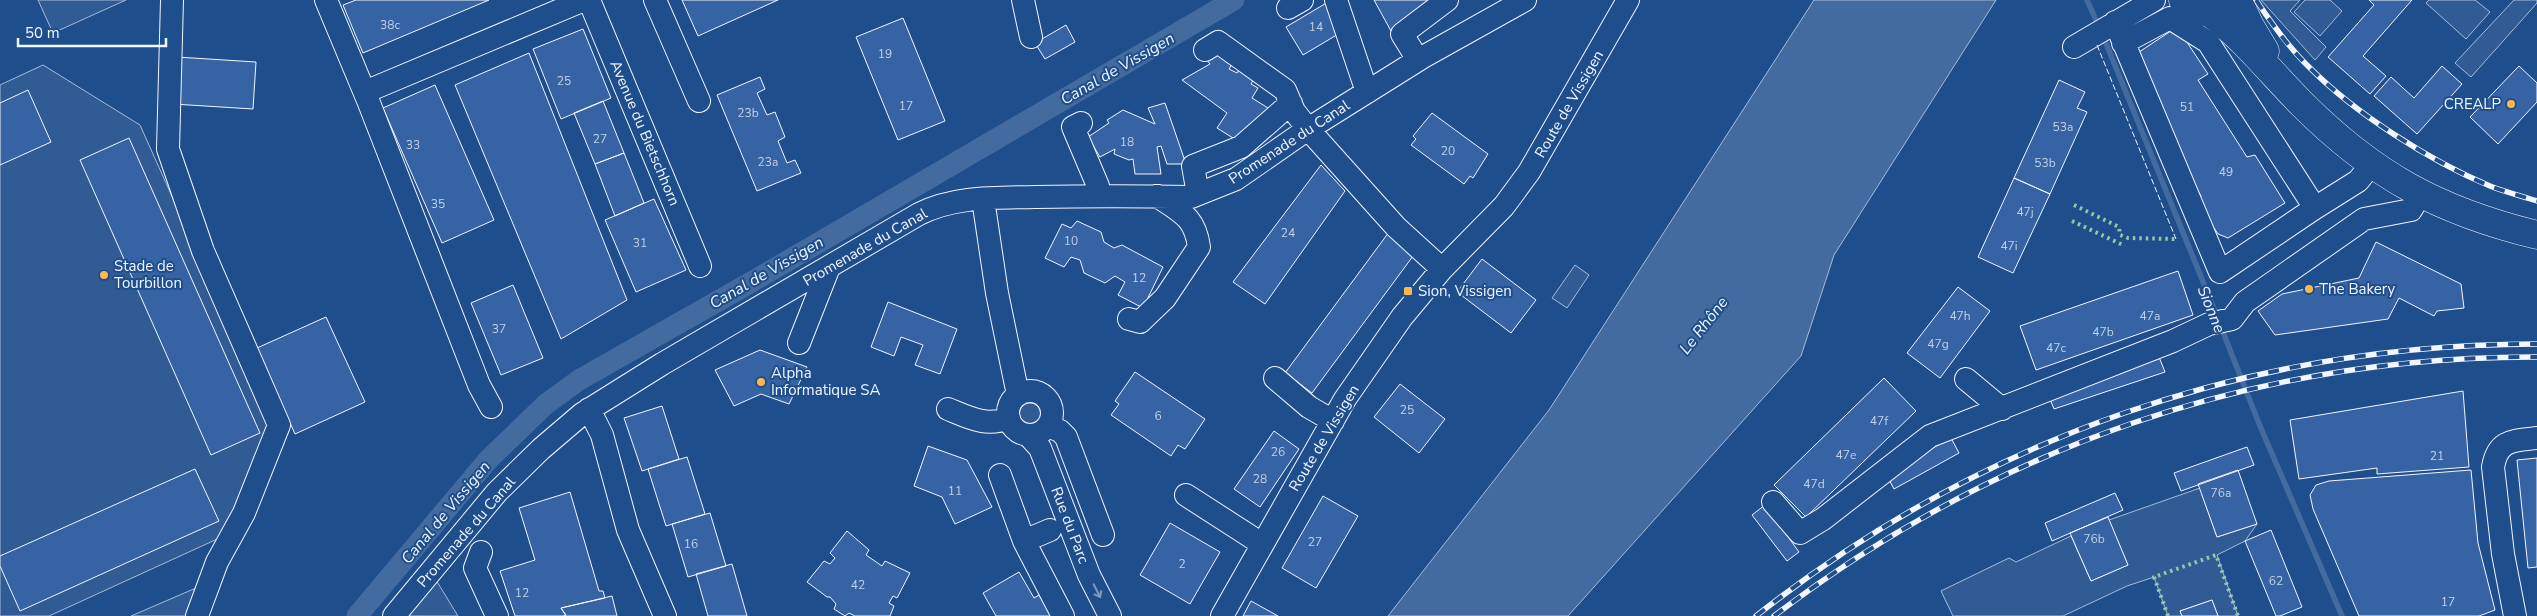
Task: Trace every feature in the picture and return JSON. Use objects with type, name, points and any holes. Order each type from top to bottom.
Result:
[{"type":"main road","points":[[2183,0],[2191,8],[2221,6],[2237,36],[2300,102],[2371,165],[2420,195],[2457,212],[2500,226],[2537,235]]},
{"type":"main road","points":[[2238,0],[2250,26],[2300,102]]},
{"type":"street","points":[[172,0],[168,149],[203,251],[279,425],[244,513],[211,577],[197,616]]},
{"type":"street","points":[[326,0],[365,92],[479,384],[491,407]]},
{"type":"street","points":[[365,92],[584,0]]},
{"type":"street","name":"Avenue du Bietschhorn","points":[[589,0],[700,266]]},
{"type":"street","points":[[655,0],[699,101]]},
{"type":"street","points":[[1023,0],[1031,37]]},
{"type":"street","points":[[1336,0],[1367,92]]},
{"type":"street","points":[[1418,60],[1402,34],[1447,0]]},
{"type":"street","name":"Promenade du Canal","points":[[394,616],[497,492],[540,449],[589,409],[929,209],[954,202],[983,199],[1098,195],[1190,197],[1236,179],[1308,129],[1418,60],[1525,0]]},
{"type":"street","name":"Route de Vissigen","points":[[1222,616],[1333,421],[1390,334],[1442,269],[1504,206],[1529,172],[1628,0]]},
{"type":"street","points":[[2154,0],[2097,33],[2124,43],[2220,272],[2358,181],[2371,165]]},
{"type":"street","points":[[2124,43],[2170,18],[2208,42],[2315,208]]},
{"type":"street","points":[[1205,50],[1218,42],[1285,90],[1308,129],[1396,227],[1442,269]]},
{"type":"street","points":[[1198,194],[1193,166],[1242,147],[1291,103]]},
{"type":"street","points":[[1081,123],[1073,127],[1098,186],[1098,195]]},
{"type":"street","points":[[1772,502],[1800,533],[1822,519],[1930,436],[2173,341],[2209,324],[2232,319],[2245,302],[2364,218],[2411,210],[2420,195]]},
{"type":"street","points":[[1129,319],[1140,322],[1165,298],[1199,247],[1196,230],[1185,214],[1157,196]]},
{"type":"street","points":[[983,199],[997,292],[1018,395]]},
{"type":"street","points":[[799,343],[829,267]]},
{"type":"street","points":[[1275,378],[1308,407],[1333,421]]},
{"type":"street","points":[[1966,379],[2002,409]]},
{"type":"street","points":[[948,410],[981,422],[996,423],[1009,418],[1010,405],[1018,395],[1033,391],[1046,398],[1052,412],[1038,431]]},
{"type":"street","points":[[589,409],[602,436],[628,530],[665,616]]},
{"type":"street","name":"Rue du Parc","points":[[1009,418],[1016,430],[1038,431],[1040,448],[1090,575],[1110,616]]},
{"type":"street","points":[[1038,431],[1060,431],[1066,436],[1103,535]]},
{"type":"street","points":[[2515,616],[2504,554],[2493,467],[2495,455],[2501,447],[2512,441],[2537,438]]},
{"type":"street","points":[[1000,476],[1024,541],[1063,616]]},
{"type":"street","points":[[1186,495],[1262,544]]},
{"type":"street","points":[[1024,541],[1050,530]]},
{"type":"street","points":[[481,552],[475,568],[497,616]]},
{"type":"shaded area","points":[[38,0],[126,0],[53,33]]},
{"type":"shaded area","points":[[2261,0],[2300,0],[2290,11],[2326,47],[2315,60]]},
{"type":"shaded area","points":[[2305,0],[2330,0],[2342,11],[2320,36],[2294,12]]},
{"type":"shaded area","points":[[2429,0],[2475,0],[2490,12],[2466,39],[2426,3]]},
{"type":"shaded area","points":[[2514,0],[2537,0],[2537,3],[2471,77],[2455,63]]},
{"type":"shaded area","name":"Stade de Tourbillon","points":[[43,65],[140,125],[274,424],[226,535],[49,616],[0,616],[0,85]]},
{"type":"shaded area","points":[[1575,265],[1589,275],[1567,308],[1552,298]]},
{"type":"shaded area","points":[[1030,403],[1038,406],[1041,414],[1038,422],[1030,425],[1022,422],[1019,414],[1022,406]]},
{"type":"shaded area","points":[[2200,488],[2217,537],[2257,524],[2245,541],[2217,555],[2238,616],[2218,616],[2212,600],[2180,611],[2182,616],[2168,616],[2154,577],[2127,586],[2063,616],[1953,616],[1941,591],[2009,558],[2016,562],[2071,536],[2091,581],[2128,565],[2109,520]]},
{"type":"shaded area","points":[[436,580],[458,616],[408,616]]},
{"type":"shaded area","points":[[196,588],[190,616],[131,616]]},
{"type":"water","name":"Le Rhône","points":[[1814,0],[1996,0],[1834,255],[1801,356],[1568,616],[1388,616],[1549,410]]},
{"type":"building","points":[[356,0],[489,0],[363,53],[343,5]]},
{"type":"building","points":[[682,0],[778,0],[698,36]]},
{"type":"building","points":[[1374,0],[1431,0],[1435,6],[1391,31]]},
{"type":"building","points":[[2369,0],[2412,0],[2363,56],[2386,76],[2370,94],[2328,57],[2374,5]]},
{"type":"building","points":[[1328,2],[1345,30],[1303,55],[1286,27]]},
{"type":"building","points":[[903,18],[945,121],[898,140],[856,37]]},
{"type":"building","points":[[1066,25],[1075,42],[1045,59],[1035,43]]},
{"type":"building","points":[[2177,27],[2208,74],[2198,80],[2247,157],[2255,155],[2285,203],[2228,238],[2218,234],[2198,204],[2201,196],[2178,158],[2133,56]]},
{"type":"building","points":[[583,29],[611,98],[561,119],[533,49]]},
{"type":"building","points":[[1217,49],[1234,61],[1229,69],[1237,73],[1240,68],[1255,77],[1251,84],[1258,88],[1252,98],[1268,108],[1241,143],[1217,128],[1227,113],[1182,80],[1210,64],[1203,55]]},
{"type":"building","points":[[529,53],[627,300],[561,339],[455,85]]},
{"type":"building","points":[[177,57],[256,62],[253,109],[173,104]]},
{"type":"building","points":[[2442,66],[2462,84],[2417,134],[2374,96],[2391,77],[2414,98]]},
{"type":"building","points":[[2519,66],[2537,83],[2537,102],[2498,144],[2470,117]]},
{"type":"building","points":[[760,77],[765,89],[757,93],[767,115],[775,112],[785,137],[778,141],[787,163],[795,160],[801,173],[757,191],[717,95]]},
{"type":"building","points":[[2059,80],[2085,92],[2077,108],[2087,112],[2050,194],[2014,178]]},
{"type":"building","points":[[435,85],[494,220],[442,243],[383,108]]},
{"type":"building","points":[[28,90],[51,142],[0,165],[0,103]]},
{"type":"building","points":[[603,101],[624,153],[595,164],[574,113]]},
{"type":"building","points":[[1165,103],[1186,164],[1167,164],[1161,146],[1157,147],[1161,174],[1135,174],[1133,159],[1129,160],[1114,154],[1115,149],[1100,157],[1088,137],[1109,123],[1107,120],[1123,110],[1155,124],[1148,108]]},
{"type":"building","points":[[1432,113],[1488,154],[1473,178],[1470,176],[1464,184],[1411,145],[1416,139],[1413,136]]},
{"type":"building","points":[[129,138],[260,433],[211,455],[80,160]]},
{"type":"building","points":[[624,153],[644,203],[615,216],[595,164]]},
{"type":"building","points":[[1321,165],[1345,191],[1265,304],[1233,282]]},
{"type":"building","points":[[2014,178],[2050,194],[2013,273],[1978,257]]},
{"type":"building","points":[[654,199],[686,270],[636,292],[605,220]]},
{"type":"building","points":[[1077,221],[1101,232],[1104,242],[1114,248],[1122,245],[1163,267],[1143,308],[1118,295],[1125,282],[1115,276],[1105,283],[1084,273],[1080,260],[1071,257],[1064,267],[1045,258],[1062,224],[1071,228]]},
{"type":"building","points":[[1389,232],[1416,252],[1312,393],[1285,373]]},
{"type":"building","points":[[2376,242],[2461,284],[2464,308],[2437,311],[2434,316],[2399,298],[2388,319],[2275,335],[2258,311],[2282,294],[2359,278]]},
{"type":"building","points":[[1482,259],[1536,300],[1511,333],[1457,292]]},
{"type":"building","points":[[2178,271],[2193,315],[2036,370],[2020,326]]},
{"type":"building","points":[[513,285],[543,358],[501,375],[471,303]]},
{"type":"building","points":[[1958,287],[1990,311],[1940,378],[1907,353]]},
{"type":"building","points":[[888,302],[957,329],[940,374],[915,365],[923,345],[901,337],[894,356],[871,347]]},
{"type":"building","points":[[326,317],[365,402],[295,434],[257,348]]},
{"type":"building","name":"Alpha Informatique SA","points":[[760,350],[807,367],[789,404],[761,394],[734,406],[715,370]]},
{"type":"building","points":[[2159,357],[2165,372],[2054,409],[2048,394]]},
{"type":"building","points":[[1135,372],[1205,419],[1185,449],[1178,445],[1171,456],[1111,415],[1119,404],[1115,401]]},
{"type":"building","points":[[1884,378],[1916,411],[1806,517],[1774,485]]},
{"type":"building","points":[[1400,384],[1445,419],[1419,453],[1374,417]]},
{"type":"building","points":[[2463,391],[2469,467],[2377,474],[2377,468],[2299,479],[2290,420]]},
{"type":"building","points":[[662,406],[679,459],[642,471],[624,418]]},
{"type":"building","points":[[1274,431],[1299,449],[1260,507],[1234,489]]},
{"type":"building","points":[[1951,438],[1959,453],[1894,489],[1886,474]]},
{"type":"building","points":[[928,446],[967,460],[992,507],[955,524],[942,497],[914,486]]},
{"type":"building","points":[[2247,447],[2254,465],[2181,491],[2174,473]]},
{"type":"building","points":[[687,457],[705,514],[666,526],[648,469]]},
{"type":"building","points":[[2537,458],[2537,567],[2528,568],[2517,460]]},
{"type":"building","points":[[195,469],[219,521],[20,611],[0,566],[0,556]]},
{"type":"building","points":[[2238,470],[2257,524],[2217,537],[2198,484]]},
{"type":"building","points":[[2471,470],[2478,543],[2495,610],[2479,616],[2359,616],[2313,509],[2310,495],[2316,485],[2329,481]]},
{"type":"building","points":[[570,492],[599,591],[603,591],[605,598],[561,608],[566,615],[563,616],[515,616],[500,571],[535,560],[519,508]]},
{"type":"building","points":[[2115,493],[2123,510],[2052,541],[2045,523]]},
{"type":"building","points":[[1323,496],[1358,516],[1316,588],[1282,568]]},
{"type":"building","points":[[1765,505],[1799,552],[1787,561],[1752,515]]},
{"type":"building","points":[[710,513],[726,566],[688,577],[672,524]]},
{"type":"building","points":[[2108,517],[2128,565],[2091,581],[2070,533]]},
{"type":"building","points":[[1170,523],[1220,552],[1190,604],[1140,575]]},
{"type":"building","points":[[2271,530],[2302,607],[2280,616],[2276,616],[2245,541]]},
{"type":"building","points":[[847,531],[869,550],[866,555],[882,566],[885,561],[910,573],[897,598],[893,596],[889,603],[894,606],[890,616],[855,616],[849,613],[845,616],[834,609],[836,604],[830,597],[827,597],[807,582],[824,561],[830,564],[835,558],[830,553]]},
{"type":"building","points":[[732,564],[747,616],[708,616],[696,574]]},
{"type":"building","points":[[1019,572],[1034,598],[1039,595],[1051,616],[996,616],[983,593]]},
{"type":"building","points":[[612,596],[617,616],[566,616],[561,608]]},
{"type":"building","points":[[2212,600],[2218,616],[2182,616],[2180,611]]},
{"type":"building","points":[[1251,601],[1278,616],[1243,616]]},
{"type":"waterway","name":"Canal de Vissigen","points":[[357,616],[488,460],[546,404],[579,380],[748,284],[1234,0]]},
{"type":"waterway","name":"Sionne","points":[[2087,0],[2099,27]]},
{"type":"waterway","name":"Sionne","points":[[2103,36],[2217,316]]},
{"type":"waterway","name":"Sionne","points":[[2221,327],[2260,426],[2342,616]]},
{"type":"railway","points":[[2256,0],[2281,36],[2302,60],[2328,85],[2371,119],[2419,150],[2467,176],[2496,188],[2537,201]]},
{"type":"railway","points":[[1756,616],[1843,553],[1933,498],[2027,452],[2124,413],[2223,383],[2326,361],[2430,348],[2537,344]]},
{"type":"railway","points":[[1774,616],[1859,556],[1948,504],[2039,460],[2134,423],[2231,394],[2331,373],[2433,361],[2537,357]]},
{"type":"hedge","points":[[2074,205],[2119,227],[2120,235],[2128,238],[2176,239]]},
{"type":"hedge","points":[[2072,221],[2125,246]]},
{"type":"hedge","points":[[2168,616],[2154,577],[2216,555],[2238,616]]},
{"type":"fence","points":[[2097,45],[2176,239]]},
{"type":"place","name":"CREALP","points":[[2511,104]]},
{"type":"place","name":"Stade de Tourbillon","points":[[104,275]]},
{"type":"place","name":"The Bakery","points":[[2309,289]]},
{"type":"place","name":"Sion, Vissigen","points":[[1408,291]]},
{"type":"place","name":"Alpha Informatique SA","points":[[761,382]]}]
